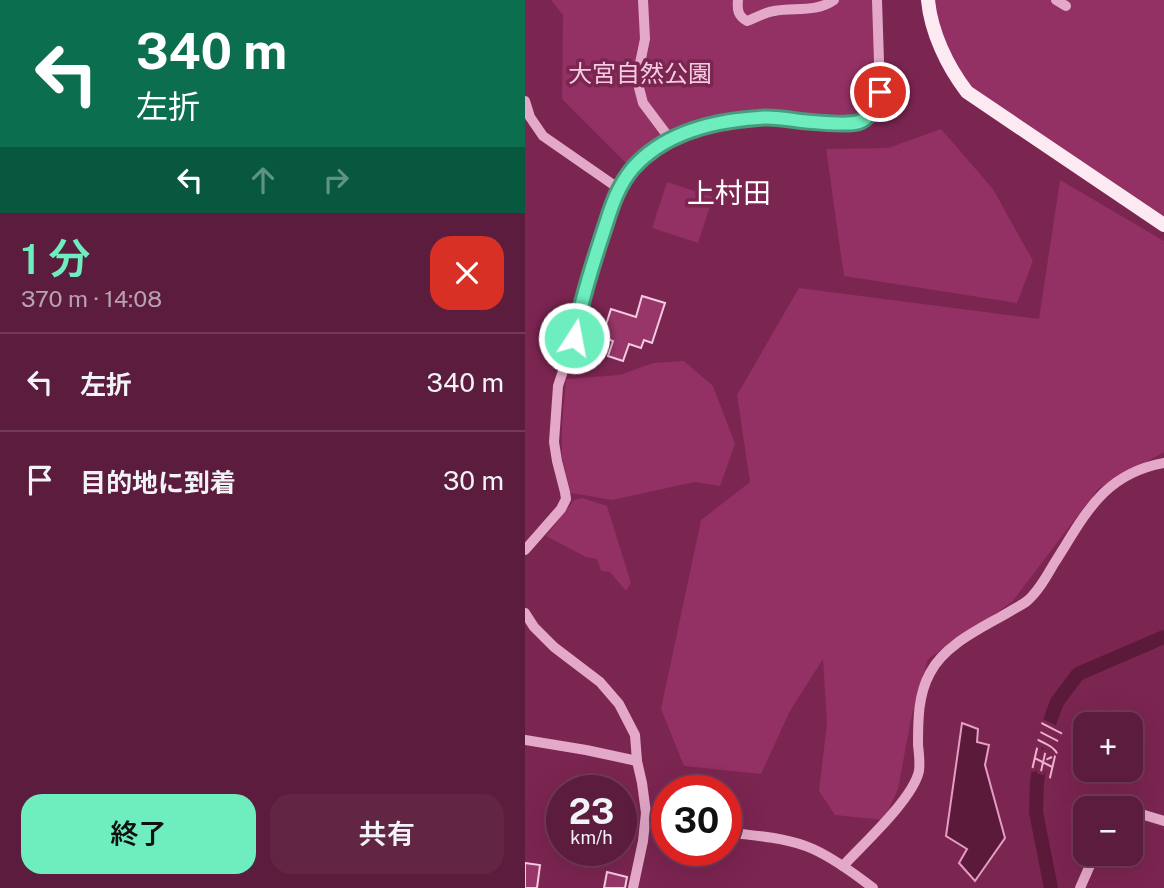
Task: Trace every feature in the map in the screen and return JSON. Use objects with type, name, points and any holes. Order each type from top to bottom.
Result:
[{"type":"main road","points":[[928,0],[937,36],[952,69],[967,92],[1164,225]]},
{"type":"street","points":[[643,0],[645,39],[638,84],[643,103],[670,139]]},
{"type":"street","points":[[738,0],[737,10],[740,17],[747,21],[773,11],[826,6],[834,0]]},
{"type":"street","points":[[525,550],[561,509],[566,499],[554,442],[558,386],[574,338],[592,264],[618,188],[632,169],[659,145],[713,124],[761,117],[832,123],[859,122],[874,107],[880,92],[877,0]]},
{"type":"street","points":[[525,101],[530,117],[543,136],[618,188]]},
{"type":"street","points":[[843,866],[900,805],[914,785],[919,770],[920,702],[930,672],[958,643],[1027,601],[1044,580],[1089,507],[1106,489],[1125,476],[1153,464],[1164,463]]},
{"type":"street","points":[[525,613],[534,627],[554,647],[600,682],[619,704],[635,735],[646,813],[633,888]]},
{"type":"street","points":[[525,740],[637,761]]},
{"type":"street","points":[[646,813],[651,815]]},
{"type":"street","points":[[1143,815],[1164,821]]},
{"type":"street","points":[[742,834],[790,842],[813,849],[873,888]]},
{"type":"street","points":[[1080,888],[1090,866]]},
{"type":"green space","name":"大宮自然公園","points":[[551,0],[877,0],[880,92],[859,122],[761,117],[670,139],[632,169],[562,99],[563,15]]},
{"type":"green space","points":[[928,0],[1164,0],[1164,225],[967,92]]},
{"type":"green space","points":[[941,129],[993,189],[1033,261],[1017,303],[844,276],[826,149],[888,148]]},
{"type":"green space","points":[[1060,180],[1164,241],[1164,452],[1098,489],[1012,602],[928,659],[911,719],[898,789],[884,820],[835,815],[819,791],[827,723],[823,659],[790,711],[761,774],[684,766],[661,709],[701,520],[750,482],[737,395],[799,288],[1039,319]]},
{"type":"green space","points":[[667,182],[713,197],[698,243],[652,228]]},
{"type":"green space","points":[[684,361],[713,386],[735,444],[720,486],[695,482],[612,500],[571,493],[562,458],[566,379],[620,375],[653,363]]},
{"type":"green space","points":[[582,498],[607,506],[631,583],[626,591],[610,572],[601,571],[597,559],[586,557],[546,536],[574,500]]},
{"type":"shaded area","points":[[962,723],[978,729],[977,742],[989,745],[985,765],[1005,838],[975,881],[959,863],[967,849],[946,836]]},
{"type":"building","points":[[642,296],[665,303],[652,343],[644,340],[641,348],[629,344],[623,361],[608,356],[613,341],[602,337],[611,309],[636,317]]},
{"type":"building","points":[[525,863],[540,865],[537,888],[525,888]]},
{"type":"building","points":[[607,872],[627,877],[625,888],[604,888]]},
{"type":"waterway","name":"玉川","points":[[1051,888],[1036,812],[1042,750],[1057,702],[1078,674],[1164,637]]},
{"type":"district","name":"上村田","points":[[729,192]]},
{"type":"route","points":[[574,338],[592,264],[618,188],[632,169],[659,145],[713,124],[761,117],[832,123],[859,122],[874,107],[880,92]]}]
